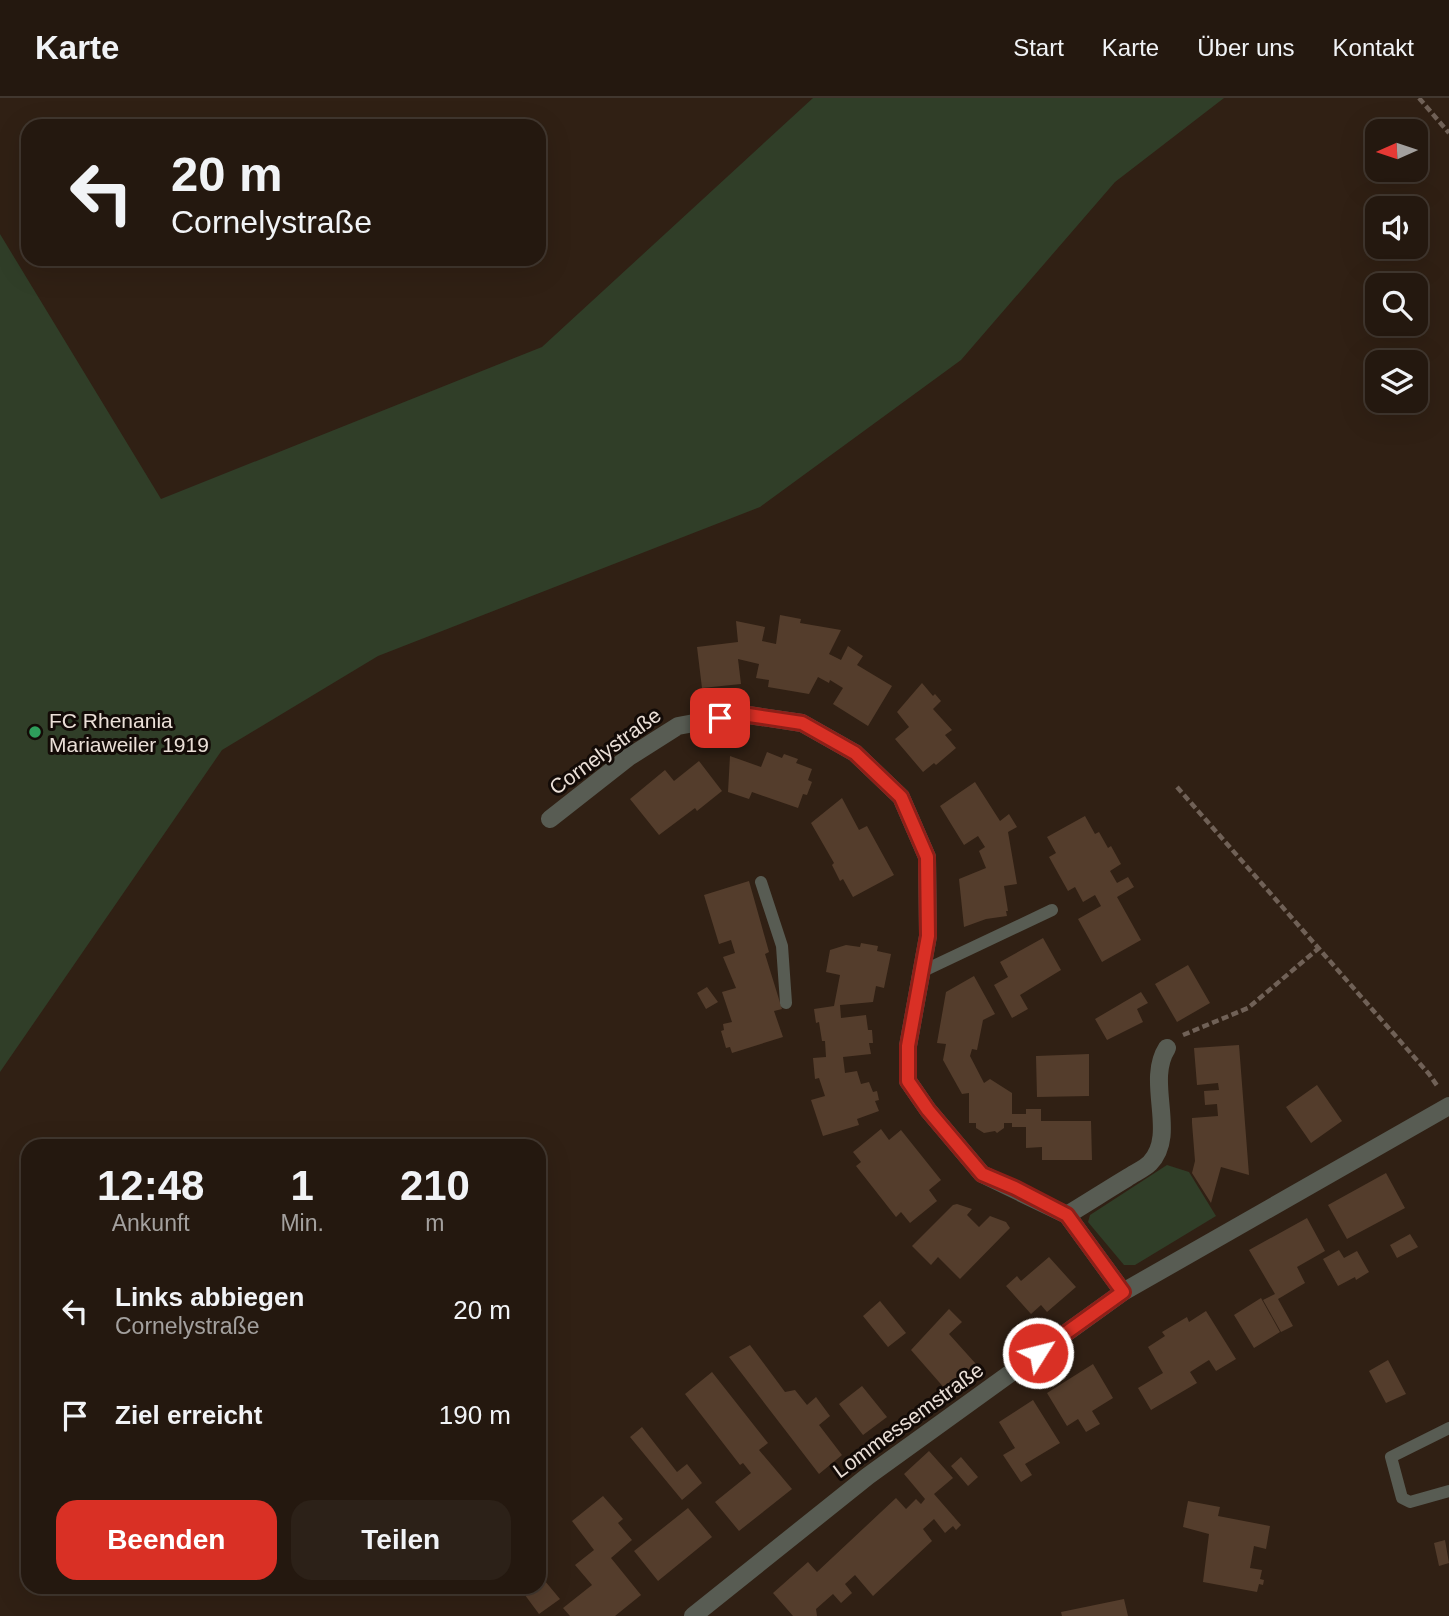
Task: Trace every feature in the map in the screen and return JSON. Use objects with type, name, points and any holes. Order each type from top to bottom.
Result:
[{"type":"street","name":"Cornelystraße","points":[[550,819],[629,757],[678,726],[742,714],[802,723],[855,753],[901,797],[927,857],[928,936],[908,1046],[908,1081],[928,1110],[982,1174],[1067,1215],[1123,1292]]},
{"type":"street","points":[[1067,1215],[1149,1163],[1159,1149],[1162,1133],[1158,1084],[1160,1059],[1167,1048]]},
{"type":"street","name":"Lommessemstraße","points":[[693,1616],[869,1476],[1123,1292],[1449,1106]]},
{"type":"lane","points":[[761,881],[782,946],[786,1003]]},
{"type":"lane","points":[[921,972],[1052,911]]},
{"type":"lane","points":[[1449,1429],[1391,1457],[1402,1498],[1410,1502],[1449,1491]]},
{"type":"path","points":[[1419,98],[1449,133]]},
{"type":"path","points":[[1177,787],[1429,1073],[1449,1106]]},
{"type":"path","points":[[1167,1048],[1171,1040],[1248,1008],[1319,948]]},
{"type":"green space","points":[[813,98],[1224,98],[1115,182],[961,360],[760,507],[378,656],[222,750],[0,1072],[0,234],[161,499],[542,347]]},
{"type":"green space","points":[[1167,1165],[1189,1172],[1216,1216],[1135,1265],[1124,1265],[1088,1222],[1090,1215]]},
{"type":"building","points":[[780,615],[801,619],[800,623],[841,630],[829,654],[841,660],[848,646],[863,656],[857,665],[892,686],[868,726],[833,704],[843,688],[818,677],[809,694],[768,687],[769,680],[756,678],[759,664],[738,659],[741,684],[702,688],[697,647],[738,642],[736,621],[765,627],[762,641],[776,644]]},
{"type":"building","points":[[922,683],[941,701],[933,709],[952,730],[945,735],[956,748],[923,772],[895,739],[909,727],[897,712]]},
{"type":"building","points":[[767,752],[782,758],[784,754],[798,759],[796,763],[812,769],[808,780],[812,782],[807,795],[803,794],[798,808],[752,792],[749,799],[728,792],[730,756],[761,767]]},
{"type":"building","points":[[699,761],[722,791],[659,835],[630,799],[665,770],[674,781]]},
{"type":"building","points":[[975,782],[1000,821],[1009,814],[1017,827],[1008,832],[1017,884],[1004,886],[1007,916],[986,919],[964,927],[959,879],[986,868],[979,851],[985,847],[978,836],[964,845],[940,806]]},
{"type":"building","points":[[842,798],[859,830],[867,826],[894,875],[853,897],[843,879],[840,881],[832,865],[834,863],[811,823]]},
{"type":"building","points":[[1085,816],[1095,834],[1099,832],[1108,848],[1111,846],[1121,864],[1110,871],[1117,883],[1128,877],[1134,887],[1117,897],[1141,940],[1102,962],[1078,919],[1101,906],[1095,895],[1083,902],[1075,887],[1068,891],[1049,857],[1056,853],[1047,837]]},
{"type":"building","points":[[749,881],[769,952],[765,954],[782,1009],[774,1011],[783,1037],[732,1053],[730,1047],[726,1048],[721,1031],[724,1030],[723,1024],[732,1022],[722,992],[736,988],[723,957],[735,953],[731,940],[719,944],[704,895]]},
{"type":"building","points":[[1043,938],[1061,970],[1020,995],[1028,1009],[1012,1018],[994,985],[1008,977],[1000,962]]},
{"type":"building","points":[[861,943],[878,946],[877,951],[891,954],[884,988],[876,986],[873,1002],[840,1005],[841,1018],[866,1015],[868,1030],[872,1030],[873,1043],[869,1043],[871,1054],[843,1057],[845,1073],[857,1071],[861,1084],[869,1082],[873,1092],[877,1091],[879,1100],[875,1101],[879,1111],[857,1119],[859,1125],[823,1136],[811,1100],[825,1096],[819,1078],[815,1079],[813,1058],[826,1057],[825,1041],[822,1041],[814,1009],[834,1006],[840,975],[826,972],[830,950],[846,945],[860,947]]},
{"type":"building","points":[[1188,965],[1210,1003],[1177,1022],[1155,984]]},
{"type":"building","points":[[974,976],[995,1014],[983,1020],[977,1050],[972,1049],[970,1056],[984,1083],[990,1079],[1012,1093],[1012,1114],[1026,1114],[1026,1109],[1041,1109],[1041,1121],[1091,1121],[1092,1160],[1042,1160],[1042,1147],[1026,1148],[1026,1127],[1012,1127],[1012,1123],[1004,1123],[1004,1128],[997,1133],[984,1133],[976,1128],[976,1123],[969,1123],[969,1093],[962,1094],[943,1060],[946,1044],[937,1043],[946,992]]},
{"type":"building","points":[[707,987],[718,1002],[706,1009],[697,993]]},
{"type":"building","points":[[1141,992],[1148,1003],[1137,1009],[1143,1022],[1107,1040],[1095,1019]]},
{"type":"building","points":[[1239,1045],[1249,1175],[1221,1167],[1211,1203],[1192,1173],[1195,1161],[1192,1118],[1218,1116],[1217,1104],[1205,1105],[1204,1091],[1219,1090],[1218,1083],[1197,1085],[1194,1048]]},
{"type":"building","points":[[1089,1054],[1089,1096],[1037,1097],[1036,1056]]},
{"type":"building","points":[[1317,1085],[1342,1121],[1311,1143],[1286,1107]]},
{"type":"building","points":[[881,1129],[889,1140],[901,1130],[941,1180],[929,1190],[937,1201],[910,1223],[901,1212],[896,1217],[856,1166],[861,1162],[853,1152]]},
{"type":"building","points":[[1386,1173],[1405,1208],[1347,1239],[1328,1205]]},
{"type":"building","points":[[957,1204],[972,1209],[967,1215],[979,1227],[990,1216],[1006,1222],[1010,1228],[960,1279],[938,1257],[931,1265],[912,1246]]},
{"type":"building","points":[[1307,1218],[1325,1251],[1297,1267],[1305,1283],[1278,1299],[1293,1326],[1281,1332],[1263,1300],[1275,1294],[1249,1250]]},
{"type":"building","points":[[1410,1234],[1418,1247],[1397,1258],[1390,1245]]},
{"type":"building","points":[[1339,1250],[1344,1258],[1357,1251],[1369,1272],[1338,1286],[1323,1259]]},
{"type":"building","points":[[1049,1257],[1076,1287],[1047,1312],[1041,1305],[1031,1314],[1006,1286],[1017,1276],[1021,1281]]},
{"type":"building","points":[[1261,1298],[1280,1332],[1254,1348],[1234,1315]]},
{"type":"building","points":[[880,1301],[906,1333],[888,1347],[863,1316]]},
{"type":"building","points":[[949,1309],[962,1322],[949,1334],[976,1364],[946,1390],[911,1350]]},
{"type":"building","points":[[1206,1311],[1236,1359],[1216,1371],[1209,1360],[1190,1372],[1197,1383],[1151,1410],[1138,1388],[1163,1373],[1148,1347],[1165,1336],[1162,1332],[1187,1317],[1189,1322]]},
{"type":"building","points":[[750,1345],[785,1392],[795,1390],[807,1405],[816,1397],[830,1416],[819,1425],[842,1455],[819,1474],[729,1357]]},
{"type":"building","points":[[1388,1360],[1406,1394],[1386,1403],[1369,1371]]},
{"type":"building","points":[[1093,1364],[1113,1398],[1092,1411],[1100,1424],[1086,1432],[1078,1419],[1067,1426],[1047,1393]]},
{"type":"building","points":[[712,1372],[768,1443],[759,1450],[792,1489],[739,1531],[715,1502],[751,1473],[743,1463],[740,1465],[685,1394]]},
{"type":"building","points":[[862,1386],[887,1417],[863,1435],[839,1404]]},
{"type":"building","points":[[1033,1400],[1060,1443],[1025,1464],[1032,1475],[1021,1482],[1003,1455],[1015,1448],[999,1422]]},
{"type":"building","points":[[642,1427],[677,1472],[687,1464],[702,1483],[682,1500],[630,1437]]},
{"type":"building","points":[[929,1451],[953,1478],[934,1494],[961,1525],[956,1530],[953,1526],[945,1533],[934,1519],[923,1529],[932,1541],[873,1596],[855,1575],[845,1584],[852,1593],[841,1603],[833,1594],[816,1609],[817,1616],[793,1616],[773,1593],[808,1562],[817,1572],[896,1498],[906,1509],[916,1499],[921,1504],[925,1499],[904,1474]]},
{"type":"building","points":[[961,1457],[978,1477],[968,1486],[951,1466]]},
{"type":"building","points":[[603,1496],[623,1519],[618,1523],[632,1540],[611,1558],[641,1595],[615,1616],[570,1616],[563,1608],[592,1585],[575,1565],[594,1550],[572,1521]]},
{"type":"building","points":[[1188,1501],[1220,1507],[1218,1516],[1270,1526],[1266,1549],[1254,1546],[1250,1568],[1262,1570],[1260,1579],[1264,1580],[1263,1585],[1259,1584],[1257,1592],[1203,1582],[1209,1534],[1183,1527]]},
{"type":"building","points":[[688,1508],[712,1537],[658,1581],[634,1551]]},
{"type":"building","points":[[1445,1540],[1449,1563],[1439,1566],[1434,1543]]},
{"type":"building","points":[[546,1582],[560,1599],[539,1614],[524,1594],[546,1594]]},
{"type":"building","points":[[1124,1599],[1128,1616],[1062,1616],[1061,1612]]},
{"type":"place","name":"FC Rhenania Mariaweiler 1919","points":[[35,732]]},
{"type":"route","points":[[720,718],[742,714],[802,723],[855,753],[901,797],[927,857],[928,936],[908,1046],[908,1081],[928,1110],[982,1174],[1067,1215],[1123,1292],[1038,1353]]}]
